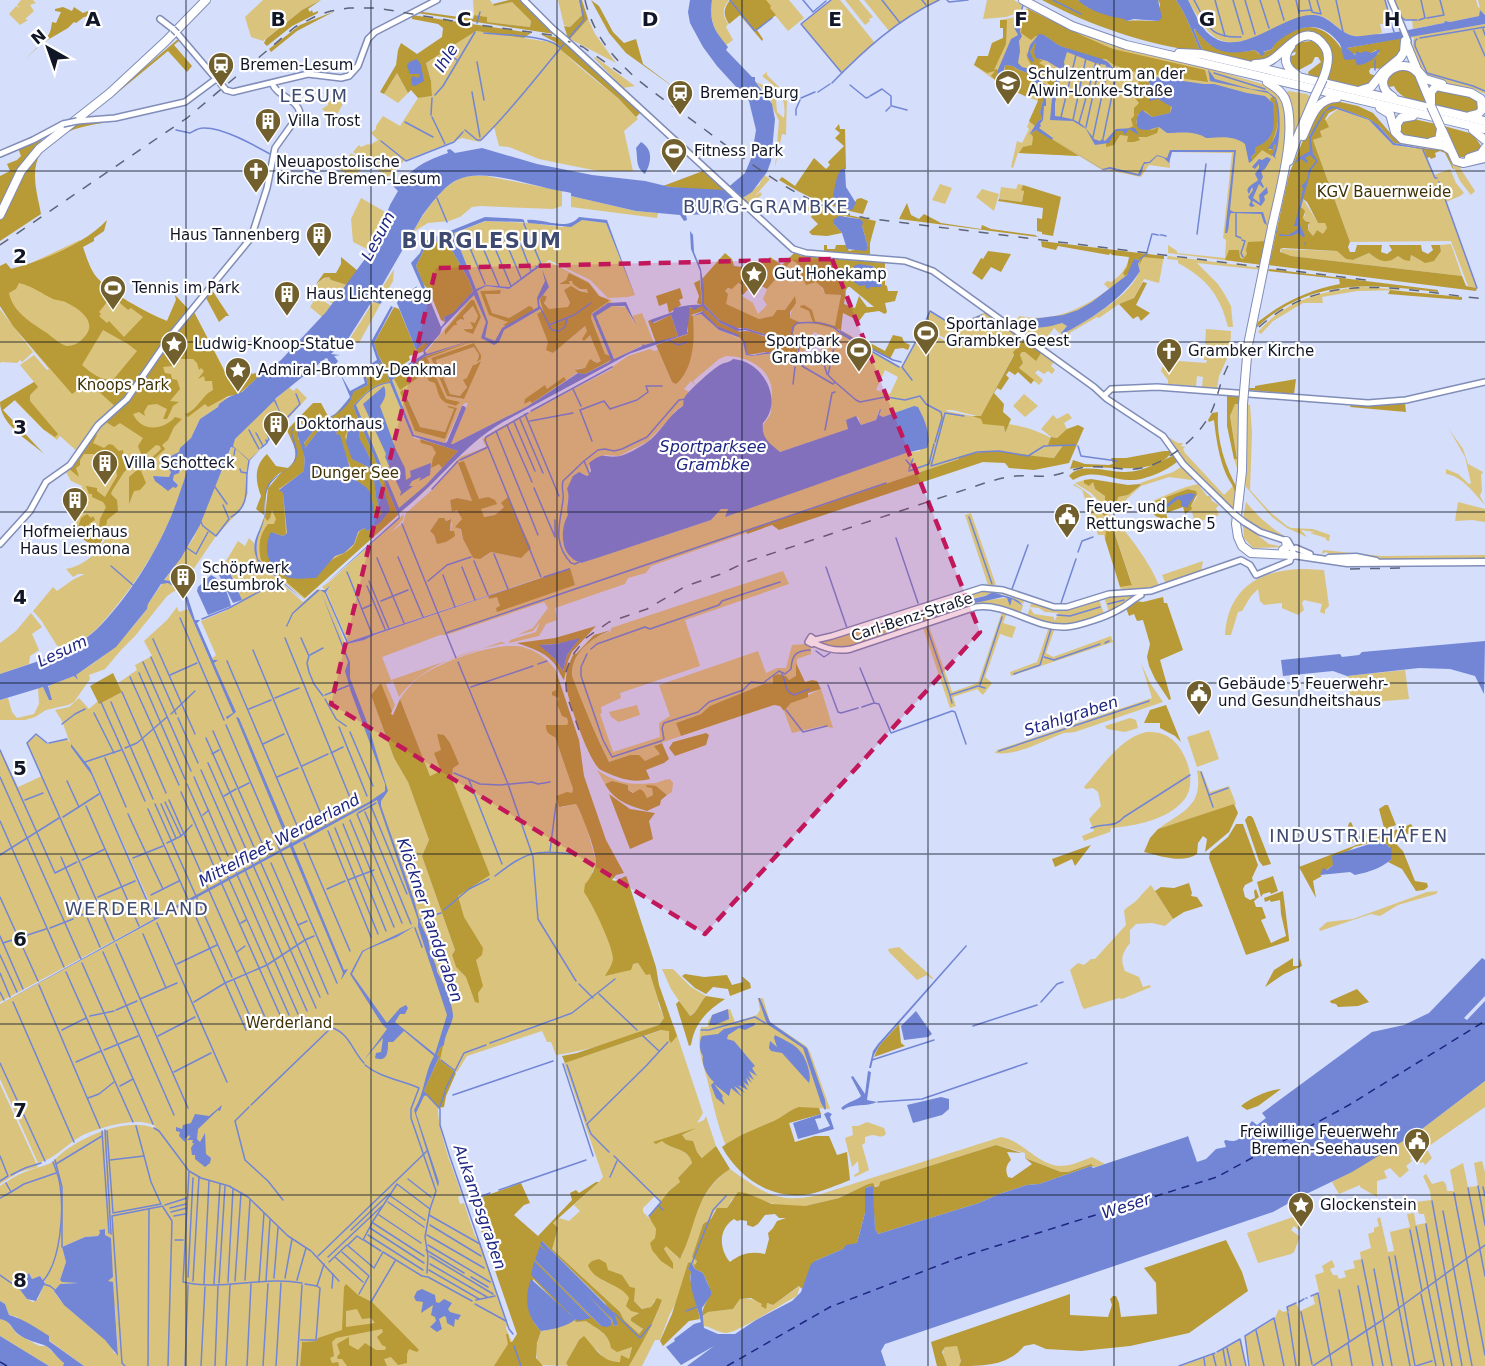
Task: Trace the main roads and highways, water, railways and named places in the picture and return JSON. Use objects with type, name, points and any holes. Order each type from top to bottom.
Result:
[{"type":"highway","points":[[0,209],[19,170],[37,147],[111,90],[128,80],[205,0]]},
{"type":"highway","points":[[0,214],[18,177],[32,156],[50,138],[111,90],[183,25],[205,0]]},
{"type":"highway","points":[[1023,0],[1065,23],[1095,35],[1193,61],[1485,127]]},
{"type":"highway","points":[[1031,0],[1060,16],[1096,31],[1485,127]]},
{"type":"highway","points":[[1241,63],[1268,62],[1294,40],[1308,37],[1318,40],[1328,53],[1328,65],[1295,136],[1283,176]]},
{"type":"highway","points":[[1304,78],[1291,72],[1286,60],[1290,46],[1297,41],[1307,39],[1319,44],[1324,52],[1326,64],[1322,79]]},
{"type":"highway","points":[[1357,90],[1371,87],[1383,72],[1400,58],[1404,52],[1406,39],[1431,106],[1456,156]]},
{"type":"highway","points":[[1179,53],[1201,54],[1460,115],[1473,116],[1482,110],[1481,99],[1472,93],[1439,86],[1431,92],[1431,106]]},
{"type":"highway","points":[[1193,61],[1221,71],[1473,130],[1485,140]]},
{"type":"highway","points":[[1405,102],[1386,92],[1383,86],[1383,79],[1390,70],[1401,66],[1411,67],[1427,81],[1476,92],[1485,97]]},
{"type":"highway","points":[[1266,82],[1279,90],[1287,102],[1288,133],[1274,227]]},
{"type":"highway","points":[[1295,552],[1251,553],[1242,546],[1236,524],[1241,479],[1248,345],[1284,185],[1297,138],[1314,96]]},
{"type":"highway","points":[[1284,185],[1295,153],[1316,109],[1324,100],[1337,98]]},
{"type":"highway","points":[[1380,108],[1390,114],[1395,132],[1402,139],[1444,146],[1456,156],[1484,159]]},
{"type":"highway","points":[[1460,115],[1485,127]]},
{"type":"highway","points":[[1413,116],[1401,118],[1397,124],[1397,131],[1405,138],[1436,141],[1440,138],[1442,131]]},
{"type":"highway","points":[[1473,130],[1485,127]]},
{"type":"highway","points":[[1456,156],[1481,154],[1485,148]]},
{"type":"highway","points":[[1244,404],[1245,471],[1241,536],[1245,544],[1253,550],[1295,552]]},
{"type":"highway","points":[[1283,550],[1287,546],[1287,541]]},
{"type":"main road","points":[[1295,552],[1357,560],[1485,561]]},
{"type":"main road","points":[[1295,552],[1331,562],[1357,560]]},
{"type":"water","name":"Lesum","points":[[690,0],[712,0],[712,20],[716,31],[728,47],[726,50],[752,77],[755,77],[755,81],[772,104],[775,119],[771,161],[767,172],[752,192],[722,211],[686,215],[687,220],[684,221],[680,215],[636,211],[571,196],[571,193],[567,192],[496,177],[469,176],[452,183],[422,216],[376,296],[382,302],[380,304],[372,301],[348,339],[331,354],[340,355],[334,356],[338,361],[334,367],[329,367],[326,358],[275,399],[284,421],[274,401],[235,439],[233,446],[249,460],[260,450],[249,461],[231,447],[200,525],[181,558],[164,580],[175,582],[178,586],[176,588],[168,583],[161,584],[147,609],[116,647],[76,675],[78,680],[74,676],[48,686],[52,700],[49,700],[43,687],[0,700],[0,674],[45,659],[51,651],[54,654],[79,642],[101,625],[126,596],[148,563],[174,510],[185,477],[187,467],[185,458],[182,454],[178,457],[177,462],[181,468],[179,473],[174,475],[173,480],[178,485],[176,488],[173,487],[168,491],[155,481],[153,476],[169,477],[171,472],[166,465],[167,458],[179,452],[180,448],[191,438],[200,419],[229,397],[242,392],[281,360],[326,312],[373,248],[398,191],[390,183],[401,184],[416,168],[448,153],[447,150],[450,149],[455,153],[482,148],[537,164],[670,187],[725,190],[745,173],[755,149],[753,148],[756,130],[749,101],[703,47],[690,23],[688,12]]},
{"type":"water","points":[[1078,0],[1158,0],[1162,18],[1158,21],[1134,19],[1127,21],[1094,11]]},
{"type":"water","points":[[1176,0],[1188,0],[1206,32],[1222,41],[1235,42],[1249,39],[1302,16],[1314,15],[1325,18],[1343,32],[1354,36],[1397,32],[1445,21],[1450,22],[1479,16],[1480,10],[1485,15],[1485,24],[1347,48],[1355,55],[1357,51],[1371,53],[1380,49],[1372,60],[1357,65],[1355,59],[1345,60],[1340,45],[1332,36],[1318,28],[1311,27],[1289,34],[1277,42],[1272,49],[1263,52],[1265,53],[1262,56],[1255,50],[1228,52],[1220,50],[1208,43],[1195,29],[1203,52],[1201,52]]},
{"type":"water","points":[[1021,22],[1022,36],[1019,41],[1018,63],[1030,69],[1037,79],[1046,85],[1046,106],[1044,106],[1043,120],[1039,128],[1053,138],[1052,140],[1036,130],[1029,135],[1038,121],[1042,119],[1040,112],[1045,93],[1043,90],[1027,73],[1013,66],[1005,65],[1003,74],[999,75],[997,72],[1011,39],[1018,35],[1013,25]]},
{"type":"water","points":[[1039,34],[1060,46],[1102,59],[1108,62],[1117,73],[1132,77],[1130,80],[1114,77],[1107,71],[1106,65],[1067,52],[1055,103],[1055,116],[1078,122],[1086,128],[1094,139],[1100,141],[1102,139],[1105,141],[1116,129],[1135,128],[1139,135],[1129,129],[1125,135],[1123,131],[1116,131],[1109,143],[1095,145],[1086,129],[1073,121],[1050,120],[1053,87],[1060,69],[1047,61],[1036,58],[1034,53],[1036,41],[1030,52],[1034,61],[1032,62],[1027,56],[1030,45]]},
{"type":"water","points":[[417,59],[421,65],[424,81],[415,86],[412,85],[411,79],[413,76],[418,78],[420,74],[410,74],[407,66],[409,62]]},
{"type":"water","points":[[1208,69],[1215,79],[1267,91],[1276,98],[1280,119],[1276,159],[1272,155],[1275,144],[1273,150],[1268,148],[1275,137],[1278,125],[1275,99],[1268,93],[1210,81]]},
{"type":"water","points":[[1141,75],[1214,84],[1265,96],[1273,103],[1274,123],[1271,134],[1268,139],[1256,147],[1251,157],[1252,161],[1249,163],[1245,144],[1232,138],[1207,138],[1183,132],[1167,133],[1159,127],[1146,130],[1138,128],[1137,118],[1142,110],[1152,117],[1170,113],[1172,107],[1158,99],[1149,101],[1157,95],[1152,91],[1143,91],[1143,88],[1150,84],[1148,81],[1139,80]]},
{"type":"water","points":[[1330,106],[1369,119],[1378,125],[1394,143],[1439,151],[1393,145],[1369,120],[1334,108],[1326,111],[1311,138],[1313,154],[1318,161],[1311,170],[1299,214],[1300,225],[1305,236],[1298,233],[1291,236],[1280,236],[1278,234],[1288,235],[1297,230],[1298,226],[1294,226],[1303,188],[1301,186],[1307,180],[1308,171],[1316,161],[1310,155],[1305,158],[1307,163],[1301,159],[1294,164],[1298,158],[1310,151],[1309,137],[1323,113]]},
{"type":"water","points":[[1056,140],[1102,169],[1110,167],[1138,174],[1144,162],[1149,162],[1157,155],[1167,158],[1170,150],[1236,150],[1230,210],[1263,212],[1267,225],[1277,233],[1264,223],[1261,214],[1231,213],[1228,231],[1225,233],[1234,152],[1172,152],[1169,163],[1157,156],[1150,163],[1144,164],[1139,176],[1110,169],[1103,170]]},
{"type":"water","points":[[641,142],[650,153],[649,165],[645,174],[640,168],[636,148]]},
{"type":"water","points":[[1267,157],[1271,159],[1261,171],[1263,177],[1261,181],[1264,187],[1259,184],[1253,198],[1260,203],[1259,195],[1267,187],[1268,193],[1264,196],[1265,200],[1261,206],[1253,201],[1255,206],[1251,207],[1248,197],[1253,190],[1252,187],[1249,194],[1248,190],[1258,180],[1255,174],[1259,164],[1255,169],[1252,167],[1259,159]]},
{"type":"water","points":[[841,169],[845,169],[846,187],[856,203],[852,210],[834,205],[832,202]]},
{"type":"water","points":[[839,216],[860,219],[863,222],[868,247],[866,251],[847,249],[842,233],[833,220]]},
{"type":"water","points":[[485,217],[522,219],[525,225],[523,222],[485,221],[454,233],[476,289],[486,285],[509,287],[536,267],[535,265],[541,263],[542,265],[509,289],[486,286],[477,291],[488,322],[485,337],[495,341],[502,328],[538,307],[537,298],[545,281],[542,269],[549,287],[539,300],[540,309],[504,330],[499,342],[494,345],[481,338],[486,322],[474,295],[442,328],[440,334],[425,351],[427,354],[476,339],[426,356],[392,380],[414,435],[447,442],[462,406],[464,406],[466,408],[451,444],[453,444],[528,406],[578,373],[585,374],[609,362],[611,360],[592,314],[608,303],[626,302],[636,325],[625,306],[612,306],[596,316],[614,359],[643,344],[678,336],[671,315],[652,323],[650,320],[673,312],[674,308],[702,305],[700,271],[691,249],[690,231],[693,235],[694,252],[701,269],[704,304],[719,320],[740,329],[745,328],[774,337],[779,335],[789,337],[800,345],[799,353],[802,355],[802,359],[798,354],[796,363],[774,354],[752,356],[746,355],[742,338],[746,343],[747,354],[754,355],[768,352],[794,359],[797,356],[799,345],[787,338],[772,338],[745,330],[737,331],[720,323],[707,310],[703,312],[717,326],[739,335],[738,337],[719,330],[701,314],[692,316],[706,310],[702,306],[694,310],[690,307],[687,334],[629,354],[488,432],[399,513],[400,518],[398,520],[322,587],[399,517],[353,406],[374,387],[390,382],[385,369],[389,376],[424,354],[423,351],[429,343],[424,345],[426,343],[424,343],[416,350],[397,303],[401,294],[407,294],[407,288],[412,290],[417,286],[416,290],[425,295],[411,263],[420,253],[425,241]],"holes":[[[449,235],[454,243],[450,247],[473,291],[453,313],[444,317],[445,322],[441,327],[416,266],[427,243],[432,241],[434,243]],[[390,383],[412,436],[458,451],[426,485],[399,508],[356,405],[370,391]]]},
{"type":"water","points":[[579,217],[607,220],[635,296],[606,223],[582,220],[571,227],[528,223],[527,220],[568,224]]},
{"type":"water","points":[[1134,259],[1140,260],[1138,264],[1140,271],[1133,281],[1106,307],[1085,321],[1063,334],[1061,333],[1067,326],[1062,323],[1039,328],[1026,326],[1026,323],[1032,319],[1063,315],[1092,302],[1127,275]]},
{"type":"water","points":[[859,264],[873,266],[881,278],[881,287],[870,287],[869,289],[851,280],[850,275],[854,266]]},
{"type":"water","points":[[391,306],[393,307],[374,343],[385,368],[380,363],[364,370],[368,385],[353,392],[346,407],[331,418],[321,422],[307,419],[322,421],[337,413],[350,397],[340,373],[350,391],[365,383],[361,370],[377,360],[371,342]]},
{"type":"water","name":"Sportparksee Grambke","points":[[733,359],[744,361],[753,367],[767,383],[771,393],[771,404],[769,414],[763,423],[763,433],[769,443],[780,452],[848,429],[846,420],[856,416],[861,425],[876,420],[880,409],[879,415],[883,417],[914,406],[918,407],[927,427],[929,438],[927,448],[906,453],[725,517],[728,509],[721,509],[711,520],[597,558],[581,563],[573,559],[565,549],[563,538],[568,515],[567,489],[573,476],[579,472],[589,475],[591,471],[589,463],[598,457],[620,456],[646,443],[683,406],[684,398],[696,385],[717,367]]},
{"type":"water","points":[[384,386],[385,396],[380,406],[405,468],[406,480],[411,477],[410,471],[431,463],[430,475],[419,481],[421,477],[412,481],[409,486],[413,486],[400,496],[401,492],[385,457],[386,454],[363,404]]},
{"type":"water","name":"Dunger See","points":[[345,416],[355,422],[359,429],[359,438],[384,491],[390,510],[380,523],[367,531],[364,528],[358,532],[354,544],[344,553],[335,556],[316,578],[290,578],[275,568],[267,552],[271,532],[283,536],[287,533],[283,493],[279,490],[304,471],[303,450],[298,437],[299,428],[307,422],[315,429],[304,443],[305,448],[318,431],[330,429]],"holes":[[[340,425],[348,429],[346,442],[352,459],[370,468],[374,480],[377,501],[382,513],[377,519],[373,516],[374,508],[370,492],[353,478],[340,435],[336,434]]]},
{"type":"water","points":[[295,425],[292,432],[297,456],[290,467],[295,456],[291,434]]},
{"type":"water","points":[[289,468],[267,489],[264,520],[257,540],[258,559],[303,600],[258,562],[255,555],[254,549],[264,518],[266,490],[268,486]]},
{"type":"water","points":[[1195,494],[1188,508],[1181,506],[1181,501],[1178,499],[1163,511],[1155,505],[1166,505],[1175,497]]},
{"type":"water","points":[[228,568],[242,600],[233,603],[218,573]]},
{"type":"water","points":[[211,575],[224,588],[231,606],[208,615],[197,591],[198,587]]},
{"type":"water","points":[[544,577],[347,644],[325,593],[320,590],[325,590],[330,586],[326,592],[348,642]]},
{"type":"water","points":[[317,590],[320,590],[293,614],[287,627],[292,613]]},
{"type":"water","points":[[321,592],[350,662],[350,678],[368,725],[388,791],[381,801],[381,806],[420,922],[433,953],[437,972],[452,1007],[453,1017],[444,1045],[440,1048],[437,1055],[439,1057],[424,1091],[428,1095],[424,1096],[416,1113],[439,1182],[438,1187],[414,1110],[434,1056],[404,1031],[393,1042],[388,1042],[385,1058],[375,1058],[376,1053],[381,1052],[383,1038],[364,1060],[387,1029],[350,974],[362,951],[415,926],[363,952],[352,974],[387,1023],[400,1008],[406,1005],[408,1008],[405,1014],[400,1014],[395,1022],[435,1054],[447,1015],[418,927],[418,920],[377,800],[293,846],[344,970],[348,969],[341,980],[343,973],[290,847],[0,1004],[154,919],[91,774],[71,744],[90,768],[155,917],[289,845],[236,717],[239,718],[292,843],[385,791],[385,784],[351,692],[345,671],[348,662]]},
{"type":"water","points":[[993,592],[1014,598],[1023,606],[1012,599],[1010,606],[1007,598],[1003,597],[966,605],[960,602],[985,596]]},
{"type":"water","points":[[184,593],[188,598],[195,620],[200,620],[197,623],[213,660],[218,660],[214,663],[236,712],[227,719],[226,717],[233,713],[188,609]]},
{"type":"water","points":[[956,604],[947,613],[927,616]]},
{"type":"water","points":[[922,611],[927,616],[924,616],[924,621],[900,625],[920,619],[921,615],[900,622],[893,629],[888,626]]},
{"type":"water","points":[[580,638],[567,655],[563,671],[555,659],[539,645],[556,644]]},
{"type":"water","points":[[1485,641],[1484,694],[1475,676],[1450,669],[1419,668],[1347,676],[1333,671],[1283,676],[1281,660],[1340,654],[1342,657],[1359,655],[1362,652]]},
{"type":"water","points":[[1382,840],[1390,848],[1392,846],[1391,860],[1382,866],[1355,875],[1350,872],[1320,875],[1323,868],[1327,870],[1333,865],[1332,856]]},
{"type":"water","points":[[966,945],[879,1046],[871,1068],[869,1068],[873,1051],[878,1044]]},
{"type":"water","name":"Weser","points":[[1482,958],[1485,960],[1485,996],[1464,1018],[1467,1020],[1485,1001],[1485,1081],[1418,1132],[1352,1172],[1293,1198],[1291,1202],[1273,1212],[885,1344],[881,1351],[886,1366],[687,1366],[714,1346],[681,1365],[666,1347],[694,1324],[701,1322],[692,1291],[691,1272],[688,1269],[691,1262],[695,1269],[703,1273],[711,1291],[711,1295],[702,1308],[704,1328],[718,1334],[735,1334],[792,1301],[801,1292],[811,1264],[815,1261],[843,1249],[846,1245],[857,1243],[865,1213],[865,1188],[873,1187],[875,1228],[878,1234],[979,1203],[1027,1185],[1039,1184],[1091,1166],[1093,1168],[1188,1136],[1197,1162],[1206,1159],[1216,1149],[1226,1147],[1224,1141],[1239,1139],[1252,1121],[1257,1125],[1266,1118],[1262,1113],[1372,1032],[1404,1025],[1429,1013]]},
{"type":"water","points":[[758,998],[770,1022],[807,1048],[825,1100],[825,1110],[803,1048],[767,1024]]},
{"type":"water","points":[[728,1009],[729,1019],[709,1025],[712,1015]]},
{"type":"water","points":[[916,1011],[932,1034],[928,1037],[904,1040],[901,1026]]},
{"type":"water","points":[[751,1023],[755,1025],[745,1030],[739,1028],[728,1035],[727,1039],[734,1041],[755,1066],[752,1068],[757,1076],[749,1071],[754,1080],[748,1076],[752,1083],[746,1078],[749,1086],[743,1082],[748,1090],[738,1085],[745,1093],[734,1086],[742,1097],[731,1088],[729,1096],[714,1084],[723,1096],[725,1105],[716,1098],[711,1085],[714,1082],[704,1066],[700,1046],[701,1038],[718,1034],[724,1029]]},
{"type":"water","points":[[775,1035],[802,1053],[809,1071],[809,1083],[782,1053],[771,1051],[770,1041],[777,1047]]},
{"type":"water","points":[[868,1071],[871,1072],[867,1100],[877,1102],[851,1106],[843,1110],[841,1108],[843,1106],[861,1096],[851,1077],[853,1076],[865,1094]]},
{"type":"water","points":[[941,1097],[949,1099],[949,1109],[942,1115],[913,1123],[907,1105]]},
{"type":"water","points":[[222,1105],[220,1111],[218,1110],[198,1129],[197,1139],[200,1142],[205,1133],[206,1154],[211,1158],[210,1163],[205,1167],[195,1159],[195,1155],[192,1155],[193,1140],[187,1140],[189,1135],[185,1142],[179,1136],[180,1132],[176,1131],[176,1127],[182,1129],[183,1125],[191,1123],[195,1114],[209,1116]]},
{"type":"water","points":[[828,1112],[832,1114],[830,1117],[834,1129],[798,1139],[793,1123],[821,1114],[821,1118],[815,1119],[819,1130],[830,1126],[824,1114]]},
{"type":"water","points":[[105,1229],[105,1235],[111,1238],[113,1277],[108,1281],[113,1282],[118,1356],[105,1340],[64,1305],[54,1291],[60,1284],[79,1283],[60,1280],[66,1262],[62,1247],[85,1237],[98,1236],[99,1230]]},
{"type":"water","points":[[542,1241],[614,1313],[618,1325],[614,1326],[612,1319],[588,1295],[611,1320],[612,1325],[601,1326],[535,1260],[540,1246],[547,1252],[540,1244]]},
{"type":"water","points":[[534,1261],[591,1318],[578,1321],[576,1319],[564,1326],[541,1331],[529,1313],[527,1300],[531,1279],[574,1318],[531,1275]]},
{"type":"water","points":[[29,1273],[32,1279],[40,1276],[45,1283],[36,1301],[27,1299],[21,1291],[24,1279]]},
{"type":"water","points":[[422,1289],[435,1295],[436,1302],[439,1303],[444,1299],[452,1303],[448,1309],[450,1312],[461,1315],[458,1320],[455,1319],[454,1327],[447,1323],[444,1316],[439,1319],[442,1329],[437,1332],[430,1327],[436,1321],[431,1315],[433,1305],[421,1313],[423,1302],[416,1301],[414,1297],[417,1291]]},
{"type":"water","points":[[0,1301],[5,1304],[9,1315],[25,1321],[49,1336],[49,1341],[84,1366],[63,1366],[64,1363],[48,1347],[18,1334],[9,1323],[0,1319]]},
{"type":"water","points":[[0,1336],[49,1366],[0,1366]]},
{"type":"waterway","points":[[569,38],[584,20],[580,0]]},
{"type":"waterway","points":[[730,0],[755,31],[772,18]]},
{"type":"waterway","points":[[803,0],[813,12],[826,1]]},
{"type":"waterway","points":[[831,0],[801,24],[841,72]]},
{"type":"waterway","points":[[882,0],[900,23]]},
{"type":"waterway","points":[[922,0],[926,5]]},
{"type":"waterway","points":[[832,83],[895,26],[939,0]]},
{"type":"waterway","points":[[947,0],[949,2],[968,0]]},
{"type":"waterway","points":[[1053,0],[1081,14]]},
{"type":"waterway","points":[[1194,0],[1206,23],[1215,32],[1230,37],[1241,37]]},
{"type":"waterway","points":[[1215,0],[1225,36]]},
{"type":"waterway","points":[[1233,0],[1243,34]]},
{"type":"waterway","points":[[1245,0],[1255,34]]},
{"type":"waterway","points":[[1260,0],[1269,28]]},
{"type":"waterway","points":[[1278,0],[1284,20]]},
{"type":"waterway","points":[[1296,0],[1299,13]]},
{"type":"waterway","points":[[1309,0],[1312,12],[1321,14],[1317,0]]},
{"type":"waterway","points":[[1336,0],[1343,32]]},
{"type":"waterway","points":[[1385,0],[1394,32]]},
{"type":"waterway","points":[[1419,20],[1425,18],[1421,0]]},
{"type":"waterway","points":[[1427,18],[1444,15],[1440,0]]},
{"type":"waterway","points":[[1021,12],[1023,5]]},
{"type":"waterway","points":[[1299,11],[1312,10]]},
{"type":"waterway","name":"Ihle","points":[[477,23],[480,12]]},
{"type":"waterway","points":[[1020,21],[1021,15]]},
{"type":"waterway","points":[[1401,17],[1405,20],[1417,20]]},
{"type":"waterway","points":[[1420,38],[1485,27]]},
{"type":"waterway","points":[[1483,29],[1485,35]]},
{"type":"waterway","points":[[1474,31],[1485,56]]},
{"type":"waterway","name":"Ihle","points":[[435,95],[443,86],[475,32]]},
{"type":"waterway","points":[[484,33],[547,40],[560,48]]},
{"type":"waterway","points":[[1417,39],[1415,46],[1427,73],[1485,91]]},
{"type":"waterway","points":[[465,130],[477,140],[481,140],[564,44]]},
{"type":"waterway","points":[[444,51],[457,60]]},
{"type":"waterway","points":[[1061,117],[1076,55]]},
{"type":"waterway","points":[[1073,120],[1086,58]]},
{"type":"waterway","points":[[1375,60],[1375,70]]},
{"type":"waterway","points":[[477,62],[484,100]]},
{"type":"waterway","points":[[1079,123],[1096,62]]},
{"type":"waterway","points":[[1086,127],[1100,63]]},
{"type":"waterway","points":[[1093,137],[1107,72]]},
{"type":"waterway","points":[[1214,73],[1265,89]]},
{"type":"waterway","points":[[1103,139],[1116,76]]},
{"type":"waterway","points":[[818,92],[830,84]]},
{"type":"waterway","points":[[850,85],[866,98],[869,97]]},
{"type":"waterway","points":[[870,96],[882,89],[891,96],[891,106]]},
{"type":"waterway","points":[[472,92],[480,137]]},
{"type":"waterway","points":[[801,98],[815,92]]},
{"type":"waterway","name":"Ihle","points":[[431,115],[432,98]]},
{"type":"waterway","points":[[796,115],[800,100]]},
{"type":"waterway","points":[[892,106],[907,110]]},
{"type":"waterway","points":[[886,111],[890,107]]},
{"type":"waterway","name":"Ihle","points":[[432,117],[445,144]]},
{"type":"waterway","points":[[405,122],[433,137]]},
{"type":"waterway","points":[[176,130],[190,133],[201,128],[219,130],[270,154]]},
{"type":"waterway","points":[[381,141],[406,161],[454,142],[463,132]]},
{"type":"waterway","points":[[1423,150],[1437,178]]},
{"type":"waterway","points":[[278,158],[322,175]]},
{"type":"waterway","points":[[1197,234],[1206,164]]},
{"type":"waterway","points":[[332,178],[337,180],[345,173],[354,178]]},
{"type":"waterway","points":[[1439,182],[1477,288]]},
{"type":"waterway","points":[[437,198],[447,222]]},
{"type":"waterway","points":[[1236,213],[1236,236],[1241,238]]},
{"type":"waterway","points":[[524,224],[541,264]]},
{"type":"waterway","points":[[1147,252],[1152,234]]},
{"type":"waterway","points":[[1153,234],[1158,235]]},
{"type":"waterway","points":[[1162,235],[1166,236]]},
{"type":"waterway","points":[[505,240],[521,278]]},
{"type":"waterway","points":[[519,240],[531,271]]},
{"type":"waterway","points":[[1242,240],[1245,241],[1241,253],[1243,257]]},
{"type":"waterway","points":[[492,241],[511,286]]},
{"type":"waterway","points":[[481,243],[499,286]]},
{"type":"waterway","points":[[470,248],[485,284]]},
{"type":"waterway","points":[[1140,259],[1147,254]]},
{"type":"waterway","points":[[540,307],[549,325],[574,315],[591,303]]},
{"type":"waterway","points":[[924,325],[930,311],[951,324]]},
{"type":"waterway","points":[[955,326],[982,315]]},
{"type":"waterway","points":[[549,326],[552,330],[559,331],[565,327],[567,319]]},
{"type":"waterway","points":[[791,338],[793,327],[797,323],[826,324],[839,332]]},
{"type":"waterway","points":[[912,380],[902,367],[922,330]]},
{"type":"waterway","points":[[840,331],[860,343]]},
{"type":"waterway","points":[[840,333],[899,367]]},
{"type":"waterway","points":[[669,340],[678,345],[687,342]]},
{"type":"waterway","points":[[862,344],[901,362]]},
{"type":"waterway","points":[[834,347],[828,375],[835,382]]},
{"type":"waterway","points":[[802,358],[802,366],[833,384],[835,382],[860,402],[885,397]]},
{"type":"waterway","points":[[822,358],[827,374]]},
{"type":"waterway","points":[[531,411],[612,367]]},
{"type":"waterway","points":[[793,384],[795,367]]},
{"type":"waterway","points":[[592,441],[580,410],[604,401],[610,409],[637,400],[648,392],[646,386],[662,386]]},
{"type":"waterway","points":[[573,389],[581,406]]},
{"type":"waterway","points":[[825,430],[832,393],[835,392]]},
{"type":"waterway","points":[[284,421],[300,404],[296,394]]},
{"type":"waterway","points":[[887,397],[905,400],[920,396],[926,404],[941,412],[942,418],[935,442]]},
{"type":"waterway","points":[[579,562],[571,563],[561,548],[559,540],[563,481],[598,450],[622,449],[647,437],[679,400],[686,399]]},
{"type":"waterway","points":[[460,460],[488,447],[486,437],[528,413]]},
{"type":"waterway","points":[[530,421],[573,413]]},
{"type":"waterway","points":[[964,416],[945,413],[931,466],[977,452],[999,451],[1028,456],[1044,446],[1075,445]]},
{"type":"waterway","points":[[525,414],[559,496]]},
{"type":"waterway","points":[[273,419],[276,426]]},
{"type":"waterway","points":[[520,419],[543,473]]},
{"type":"waterway","points":[[272,434],[283,422]]},
{"type":"waterway","points":[[514,422],[535,471]]},
{"type":"waterway","points":[[507,425],[532,482]]},
{"type":"waterway","points":[[270,426],[274,431]]},
{"type":"waterway","points":[[249,430],[259,449]]},
{"type":"waterway","points":[[496,431],[538,535]]},
{"type":"waterway","points":[[256,433],[263,446]]},
{"type":"waterway","points":[[267,433],[269,439],[267,442]]},
{"type":"waterway","points":[[261,448],[267,443],[266,440]]},
{"type":"waterway","points":[[909,471],[929,464],[934,444]]},
{"type":"waterway","points":[[1078,446],[1081,456],[1117,461]]},
{"type":"waterway","points":[[488,447],[541,577]]},
{"type":"waterway","points":[[234,455],[235,449]]},
{"type":"waterway","points":[[909,469],[913,459]]},
{"type":"waterway","points":[[906,460],[911,466]]},
{"type":"waterway","points":[[240,469],[241,472],[247,473],[249,461]]},
{"type":"waterway","points":[[432,489],[458,461]]},
{"type":"waterway","points":[[584,461],[590,475]]},
{"type":"waterway","points":[[231,517],[244,503],[247,473]]},
{"type":"waterway","points":[[446,633],[886,483]]},
{"type":"waterway","points":[[215,487],[227,504]]},
{"type":"waterway","points":[[534,488],[555,537],[555,520]]},
{"type":"waterway","points":[[201,522],[216,536],[229,519],[223,505]]},
{"type":"waterway","points":[[969,517],[992,584]]},
{"type":"waterway","points":[[402,524],[456,658]]},
{"type":"waterway","points":[[187,548],[196,554],[208,532]]},
{"type":"waterway","points":[[1078,552],[1082,541],[1093,537]]},
{"type":"waterway","points":[[896,538],[918,603]]},
{"type":"waterway","points":[[1012,589],[1028,545]]},
{"type":"waterway","points":[[494,554],[508,589]]},
{"type":"waterway","points":[[398,557],[423,617]]},
{"type":"waterway","points":[[428,581],[447,565],[471,557]]},
{"type":"waterway","points":[[377,558],[404,623]]},
{"type":"waterway","points":[[1061,603],[1076,559]]},
{"type":"waterway","points":[[474,561],[488,595]]},
{"type":"waterway","points":[[111,566],[133,585]]},
{"type":"waterway","points":[[462,567],[475,600]]},
{"type":"waterway","points":[[826,567],[847,628]]},
{"type":"waterway","points":[[544,577],[569,569]]},
{"type":"waterway","points":[[347,572],[372,634]]},
{"type":"waterway","points":[[443,575],[455,607]]},
{"type":"waterway","points":[[369,581],[389,629]]},
{"type":"waterway","points":[[591,649],[597,644],[645,627],[650,629],[719,605],[722,601],[780,582]]},
{"type":"waterway","points":[[367,586],[385,629]]},
{"type":"waterway","points":[[202,619],[229,608],[264,589]]},
{"type":"waterway","points":[[381,601],[408,590]]},
{"type":"waterway","points":[[1108,604],[1124,600]]},
{"type":"waterway","points":[[362,609],[371,605]]},
{"type":"waterway","points":[[1057,615],[1070,616],[1100,607]]},
{"type":"waterway","points":[[980,685],[1002,617]]},
{"type":"waterway","points":[[180,618],[224,720]]},
{"type":"waterway","points":[[927,628],[950,695],[978,686],[985,688]]},
{"type":"waterway","points":[[1014,674],[1040,665],[1051,629]]},
{"type":"waterway","points":[[285,638],[353,805]]},
{"type":"waterway","points":[[301,638],[309,656],[307,663],[309,672],[323,696]]},
{"type":"waterway","points":[[153,639],[195,734]]},
{"type":"waterway","points":[[1105,643],[1109,641]]},
{"type":"waterway","points":[[1044,657],[1054,660],[1100,644]]},
{"type":"waterway","points":[[310,655],[323,648]]},
{"type":"waterway","points":[[253,650],[326,826]]},
{"type":"waterway","points":[[587,654],[581,667],[581,676],[603,740],[612,757],[661,741],[664,739],[662,728],[664,723],[698,712],[709,702],[743,690],[751,682],[763,683],[779,671],[785,674],[791,669],[795,655],[801,651],[810,650]]},
{"type":"waterway","points":[[816,651],[824,657],[830,653]]},
{"type":"waterway","points":[[151,657],[176,714]]},
{"type":"waterway","points":[[227,661],[301,835]]},
{"type":"waterway","points":[[538,664],[547,661]]},
{"type":"waterway","points":[[143,662],[191,771]]},
{"type":"waterway","points":[[458,662],[508,784],[533,857],[538,919],[576,981]]},
{"type":"waterway","points":[[170,675],[197,663]]},
{"type":"waterway","points":[[471,687],[533,666]]},
{"type":"waterway","points":[[860,668],[874,702]]},
{"type":"waterway","points":[[139,673],[185,779]]},
{"type":"waterway","name":"Stahlgraben","points":[[782,674],[787,689],[794,695],[809,689]]},
{"type":"waterway","points":[[130,677],[179,785]]},
{"type":"waterway","points":[[325,695],[350,685]]},
{"type":"waterway","name":"Stahlgraben","points":[[828,685],[838,712],[858,708]]},
{"type":"waterway","points":[[275,698],[299,688]]},
{"type":"waterway","points":[[171,714],[195,691]]},
{"type":"waterway","points":[[122,692],[166,793]]},
{"type":"waterway","points":[[950,695],[952,703]]},
{"type":"waterway","points":[[325,699],[336,719],[346,726]]},
{"type":"waterway","points":[[249,709],[271,700]]},
{"type":"waterway","name":"Stahlgraben","points":[[999,751],[1149,701]]},
{"type":"waterway","points":[[101,702],[145,801]]},
{"type":"waterway","points":[[111,702],[153,799]]},
{"type":"waterway","name":"Stahlgraben","points":[[862,707],[874,703],[879,704],[891,733],[952,711],[955,712],[966,744]]},
{"type":"waterway","points":[[62,724],[85,709]]},
{"type":"waterway","points":[[786,710],[803,732],[827,726]]},
{"type":"waterway","points":[[94,713],[114,753]]},
{"type":"waterway","points":[[125,748],[137,743],[167,717]]},
{"type":"waterway","points":[[178,718],[198,763]]},
{"type":"waterway","name":"Mittelfleet Werderland","points":[[226,725],[337,983]]},
{"type":"waterway","points":[[339,727],[367,796]]},
{"type":"waterway","points":[[213,731],[268,857]]},
{"type":"waterway","points":[[350,732],[373,786]]},
{"type":"waterway","points":[[47,743],[36,734],[27,743],[114,940]]},
{"type":"waterway","points":[[263,744],[284,734]]},
{"type":"waterway","points":[[206,738],[320,997]]},
{"type":"waterway","points":[[49,743],[67,739]]},
{"type":"waterway","points":[[331,753],[343,747]]},
{"type":"waterway","points":[[0,750],[55,873],[77,862]]},
{"type":"waterway","points":[[85,762],[121,750]]},
{"type":"waterway","points":[[212,754],[219,750]]},
{"type":"waterway","points":[[302,766],[328,754]]},
{"type":"waterway","points":[[105,758],[126,807]]},
{"type":"waterway","points":[[208,763],[316,1008]]},
{"type":"waterway","points":[[277,777],[298,768]]},
{"type":"waterway","points":[[201,770],[307,1011]]},
{"type":"waterway","points":[[1201,772],[1213,807]]},
{"type":"waterway","points":[[454,773],[480,784],[550,782]]},
{"type":"waterway","points":[[1091,828],[1117,823],[1190,775]]},
{"type":"waterway","points":[[0,777],[81,959]]},
{"type":"waterway","points":[[194,777],[228,856]]},
{"type":"waterway","points":[[469,780],[502,864]]},
{"type":"waterway","points":[[67,781],[79,807]]},
{"type":"waterway","points":[[239,788],[249,783]]},
{"type":"waterway","points":[[187,784],[289,1015]]},
{"type":"waterway","points":[[1209,795],[1228,788]]},
{"type":"waterway","points":[[224,796],[236,789]]},
{"type":"waterway","points":[[181,792],[280,1015]]},
{"type":"waterway","points":[[25,800],[43,793]]},
{"type":"waterway","points":[[63,817],[99,794]]},
{"type":"waterway","points":[[169,800],[268,1024]]},
{"type":"waterway","points":[[165,802],[181,836]]},
{"type":"waterway","name":"Mittelfleet Werderland","points":[[358,813],[376,803]]},
{"type":"waterway","points":[[155,804],[232,977]]},
{"type":"waterway","points":[[161,804],[176,838]]},
{"type":"waterway","points":[[550,851],[556,804]]},
{"type":"waterway","points":[[86,806],[139,926]]},
{"type":"waterway","name":"Klöckner Randgraben","points":[[371,806],[407,894]]},
{"type":"waterway","points":[[148,809],[246,1030]]},
{"type":"waterway","points":[[203,815],[209,810]]},
{"type":"waterway","points":[[365,812],[411,924]]},
{"type":"waterway","points":[[128,814],[146,853]]},
{"type":"waterway","points":[[357,814],[402,923]]},
{"type":"waterway","points":[[0,855],[59,818]]},
{"type":"waterway","points":[[350,820],[394,927]]},
{"type":"waterway","points":[[0,821],[64,967]]},
{"type":"waterway","points":[[343,824],[386,931]]},
{"type":"waterway","points":[[167,843],[181,836],[192,825]]},
{"type":"waterway","points":[[335,828],[378,934]]},
{"type":"waterway","points":[[328,831],[371,937]]},
{"type":"waterway","points":[[304,843],[350,951]]},
{"type":"waterway","points":[[133,858],[163,846]]},
{"type":"waterway","points":[[82,860],[105,849]]},
{"type":"waterway","points":[[495,876],[515,861],[531,854],[549,852],[573,854]]},
{"type":"waterway","points":[[147,855],[163,889]]},
{"type":"waterway","points":[[61,857],[100,947]]},
{"type":"waterway","points":[[232,863],[298,1014]]},
{"type":"waterway","points":[[271,863],[298,925],[307,921]]},
{"type":"waterway","points":[[348,880],[374,870]]},
{"type":"waterway","name":"Klöckner Randgraben","points":[[444,910],[469,889],[489,879]]},
{"type":"waterway","points":[[98,897],[135,881]]},
{"type":"waterway","points":[[151,895],[179,881]]},
{"type":"waterway","points":[[327,889],[345,881]]},
{"type":"waterway","points":[[0,897],[38,981]]},
{"type":"waterway","points":[[76,917],[92,911]]},
{"type":"waterway","name":"Klöckner Randgraben","points":[[419,920],[441,913]]},
{"type":"waterway","points":[[50,928],[73,919]]},
{"type":"waterway","points":[[241,923],[246,920]]},
{"type":"waterway","points":[[157,923],[227,1082]]},
{"type":"waterway","points":[[194,1002],[225,983],[267,965],[305,940],[298,925]]},
{"type":"waterway","name":"Klöckner Randgraben","points":[[415,928],[422,947]]},
{"type":"waterway","points":[[3,943],[46,929]]},
{"type":"waterway","points":[[143,934],[166,988]]},
{"type":"waterway","points":[[0,936],[23,989]]},
{"type":"waterway","points":[[314,936],[305,940],[328,994]]},
{"type":"waterway","points":[[116,944],[188,1108]]},
{"type":"waterway","points":[[177,964],[217,945]]},
{"type":"waterway","points":[[237,952],[245,946]]},
{"type":"waterway","points":[[103,952],[174,1115]]},
{"type":"waterway","points":[[0,955],[17,992]]},
{"type":"waterway","points":[[82,963],[153,1124]]},
{"type":"waterway","points":[[66,972],[133,1122]]},
{"type":"waterway","points":[[0,973],[10,997]]},
{"type":"waterway","points":[[490,1043],[572,1013],[615,979]]},
{"type":"waterway","points":[[234,980],[255,1028]]},
{"type":"waterway","points":[[1041,1002],[1057,984],[1063,982]]},
{"type":"waterway","points":[[140,999],[177,983]]},
{"type":"waterway","points":[[579,984],[593,998]]},
{"type":"waterway","points":[[39,985],[100,1128]]},
{"type":"waterway","points":[[0,992],[4,1000]]},
{"type":"waterway","points":[[599,994],[637,1030]]},
{"type":"waterway","points":[[116,1010],[137,1001]]},
{"type":"waterway","points":[[13,1002],[74,1142]]},
{"type":"waterway","points":[[973,1026],[1037,1005]]},
{"type":"waterway","points":[[90,1016],[114,1011]]},
{"type":"waterway","points":[[158,1036],[195,1017]]},
{"type":"waterway","points":[[300,1017],[308,1022],[329,1026]]},
{"type":"waterway","points":[[701,1030],[709,1030],[755,1017],[765,1023]]},
{"type":"waterway","points":[[62,1030],[86,1018]]},
{"type":"waterway","points":[[330,1027],[346,1037],[364,1063]]},
{"type":"waterway","points":[[251,1105],[332,1027]]},
{"type":"waterway","points":[[104,1050],[138,1036]]},
{"type":"waterway","points":[[643,1036],[659,1051]]},
{"type":"waterway","points":[[872,1060],[934,1040]]},
{"type":"waterway","points":[[587,1124],[668,1042]]},
{"type":"waterway","points":[[445,1090],[464,1053],[486,1045]]},
{"type":"waterway","points":[[76,1062],[101,1051]]},
{"type":"waterway","points":[[174,1072],[211,1053]]},
{"type":"waterway","points":[[441,1060],[454,1070]]},
{"type":"waterway","points":[[453,1095],[553,1061]]},
{"type":"waterway","points":[[0,1063],[45,1161]]},
{"type":"waterway","points":[[878,1102],[922,1099],[1027,1063]]},
{"type":"waterway","points":[[563,1064],[593,1156]]},
{"type":"waterway","points":[[365,1065],[384,1076],[419,1088],[411,1109],[411,1118],[436,1191],[425,1237],[428,1256],[427,1273]]},
{"type":"waterway","points":[[567,1065],[586,1121]]},
{"type":"waterway","points":[[120,1086],[133,1079]]},
{"type":"waterway","points":[[88,1098],[99,1094],[114,1082]]},
{"type":"waterway","points":[[440,1106],[445,1092]]},
{"type":"waterway","name":"Aukampsgraben","points":[[427,1095],[440,1109],[440,1125],[449,1154],[509,1329],[513,1334]]},
{"type":"waterway","points":[[249,1107],[235,1121],[245,1160],[268,1181],[283,1200]]},
{"type":"waterway","points":[[587,1124],[591,1134],[609,1152]]},
{"type":"waterway","points":[[107,1131],[113,1213],[161,1204],[151,1182],[136,1126]]},
{"type":"waterway","points":[[154,1128],[159,1131],[189,1171],[201,1178],[229,1186],[248,1197],[288,1236],[311,1251]]},
{"type":"waterway","points":[[105,1130],[111,1234]]},
{"type":"waterway","points":[[102,1131],[109,1233]]},
{"type":"waterway","points":[[56,1164],[102,1136]]},
{"type":"waterway","points":[[318,1256],[427,1151]]},
{"type":"waterway","points":[[0,1156],[8,1176],[0,1181]]},
{"type":"waterway","points":[[110,1160],[144,1156]]},
{"type":"waterway","points":[[614,1156],[661,1202],[649,1216]]},
{"type":"waterway","points":[[55,1160],[62,1187],[62,1247]]},
{"type":"waterway","points":[[499,1190],[586,1160]]},
{"type":"waterway","points":[[610,1177],[617,1161]]},
{"type":"waterway","points":[[43,1281],[54,1261],[60,1235],[62,1208],[60,1185],[53,1162]]},
{"type":"waterway","points":[[11,1175],[41,1163]]},
{"type":"waterway","points":[[189,1172],[183,1282],[212,1285],[272,1281],[302,1283]]},
{"type":"waterway","points":[[11,1192],[24,1184],[56,1173]]},
{"type":"waterway","points":[[193,1281],[199,1177]]},
{"type":"waterway","points":[[188,1277],[193,1178]]},
{"type":"waterway","points":[[408,1179],[431,1197]]},
{"type":"waterway","points":[[204,1284],[209,1181]]},
{"type":"waterway","points":[[0,1198],[11,1192],[6,1183]]},
{"type":"waterway","points":[[214,1284],[220,1184]]},
{"type":"waterway","points":[[348,1245],[357,1236],[363,1240],[397,1184],[430,1209]]},
{"type":"waterway","points":[[219,1283],[225,1186]]},
{"type":"waterway","points":[[1478,1186],[1485,1225]]},
{"type":"waterway","points":[[1483,1187],[1485,1196]]},
{"type":"waterway","points":[[1468,1188],[1480,1249]]},
{"type":"waterway","points":[[228,1282],[233,1189]]},
{"type":"waterway","points":[[235,1281],[241,1193]]},
{"type":"waterway","points":[[480,1197],[490,1193]]},
{"type":"waterway","points":[[1454,1193],[1485,1355]]},
{"type":"waterway","points":[[351,1230],[389,1194]]},
{"type":"waterway","points":[[389,1195],[425,1220]]},
{"type":"waterway","points":[[692,1263],[713,1210],[726,1196]]},
{"type":"waterway","points":[[165,1205],[187,1198]]},
{"type":"waterway","points":[[245,1280],[250,1200]]},
{"type":"waterway","points":[[1432,1201],[1462,1366]]},
{"type":"waterway","points":[[388,1202],[424,1227]]},
{"type":"waterway","points":[[170,1208],[186,1204]]},
{"type":"waterway","points":[[125,1366],[122,1363],[112,1216],[163,1206]]},
{"type":"waterway","points":[[328,1257],[382,1206]]},
{"type":"waterway","points":[[659,1206],[663,1210]]},
{"type":"waterway","points":[[163,1207],[172,1221],[168,1366]]},
{"type":"waterway","points":[[171,1212],[187,1208]]},
{"type":"waterway","points":[[148,1366],[149,1209]]},
{"type":"waterway","points":[[1443,1211],[1472,1366]]},
{"type":"waterway","points":[[259,1282],[264,1213]]},
{"type":"waterway","points":[[174,1216],[185,1214]]},
{"type":"waterway","points":[[379,1215],[421,1243]]},
{"type":"waterway","points":[[429,1215],[480,1244]]},
{"type":"waterway","points":[[266,1281],[270,1220]]},
{"type":"waterway","points":[[373,1223],[424,1256]]},
{"type":"waterway","points":[[1426,1224],[1436,1282]]},
{"type":"waterway","points":[[430,1225],[481,1256]]},
{"type":"waterway","points":[[1416,1227],[1444,1366]]},
{"type":"waterway","points":[[274,1278],[278,1228]]},
{"type":"waterway","points":[[370,1228],[424,1263]]},
{"type":"waterway","points":[[1410,1230],[1422,1291]]},
{"type":"waterway","points":[[368,1235],[423,1270]]},
{"type":"waterway","points":[[427,1235],[484,1268]]},
{"type":"waterway","points":[[285,1278],[292,1239]]},
{"type":"waterway","points":[[175,1240],[183,1240]]},
{"type":"waterway","points":[[364,1240],[381,1251]]},
{"type":"waterway","points":[[329,1262],[347,1245],[374,1268],[383,1252],[422,1276],[472,1301]]},
{"type":"waterway","points":[[428,1245],[490,1282]]},
{"type":"waterway","points":[[1313,1366],[1381,1321],[1485,1245]]},
{"type":"waterway","points":[[297,1280],[306,1248]]},
{"type":"waterway","points":[[426,1250],[464,1273]]},
{"type":"waterway","points":[[1480,1250],[1485,1276]]},
{"type":"waterway","points":[[312,1252],[339,1281]]},
{"type":"waterway","points":[[342,1252],[369,1276],[359,1294]]},
{"type":"waterway","points":[[430,1256],[493,1294]]},
{"type":"waterway","points":[[1395,1256],[1415,1366]]},
{"type":"waterway","points":[[335,1257],[363,1282]]},
{"type":"waterway","points":[[1389,1257],[1410,1366]]},
{"type":"waterway","points":[[1362,1260],[1375,1324]]},
{"type":"waterway","points":[[371,1302],[395,1261]]},
{"type":"waterway","points":[[305,1284],[317,1286],[324,1264]]},
{"type":"waterway","points":[[430,1264],[487,1297]]},
{"type":"waterway","points":[[1374,1269],[1392,1366]]},
{"type":"waterway","points":[[429,1270],[479,1299]]},
{"type":"waterway","points":[[332,1288],[333,1274]]},
{"type":"waterway","points":[[0,1275],[21,1290]]},
{"type":"waterway","points":[[471,1277],[488,1287]]},
{"type":"waterway","points":[[276,1366],[281,1283]]},
{"type":"waterway","points":[[1436,1283],[1452,1366]]},
{"type":"waterway","points":[[43,1284],[55,1290]]},
{"type":"waterway","points":[[247,1366],[251,1284]]},
{"type":"waterway","points":[[263,1366],[268,1284]]},
{"type":"waterway","points":[[185,1366],[188,1285]]},
{"type":"waterway","points":[[226,1366],[230,1285]]},
{"type":"waterway","points":[[297,1366],[302,1285]]},
{"type":"waterway","points":[[215,1366],[218,1286]]},
{"type":"waterway","points":[[301,1340],[316,1340],[320,1288],[317,1286]]},
{"type":"waterway","points":[[1358,1286],[1373,1366]]},
{"type":"waterway","points":[[201,1366],[205,1287]]},
{"type":"waterway","points":[[1339,1290],[1349,1341]]},
{"type":"waterway","points":[[1311,1296],[1318,1293],[1332,1366]]},
{"type":"waterway","points":[[1421,1294],[1436,1366]]},
{"type":"waterway","points":[[476,1300],[495,1296]]},
{"type":"waterway","points":[[1299,1302],[1304,1299]]},
{"type":"waterway","points":[[1288,1311],[1287,1307],[1296,1303]]},
{"type":"waterway","points":[[475,1304],[506,1321]]},
{"type":"waterway","points":[[686,1311],[697,1307]]},
{"type":"waterway","points":[[1301,1312],[1312,1364]]},
{"type":"waterway","points":[[614,1313],[640,1338],[651,1325]]},
{"type":"waterway","points":[[1288,1313],[1296,1366]]},
{"type":"waterway","points":[[1249,1366],[1245,1336],[1274,1318],[1284,1366]]},
{"type":"waterway","points":[[1375,1326],[1383,1366]]},
{"type":"waterway","points":[[1256,1330],[1264,1366]]},
{"type":"waterway","points":[[1217,1352],[1240,1339],[1246,1366]]},
{"type":"waterway","points":[[1348,1343],[1352,1366]]},
{"type":"waterway","name":"Aukampsgraben","points":[[514,1346],[521,1366]]},
{"type":"waterway","points":[[1227,1348],[1231,1366]]},
{"type":"waterway","points":[[1223,1349],[1226,1366]]},
{"type":"waterway","points":[[1179,1366],[1215,1353]]},
{"type":"waterway","points":[[1213,1354],[1216,1366]]},
{"type":"waterway","points":[[1204,1358],[1205,1366]]},
{"type":"waterway","points":[[1416,1366],[1432,1361]]},
{"type":"railway","points":[[585,0],[598,34],[620,63],[638,80],[768,176],[804,197],[843,213],[865,218],[1366,280]]},
{"type":"railway","points":[[0,245],[187,118],[295,27],[331,11],[349,8],[377,8],[551,35],[583,47],[622,74]]},
{"type":"railway","points":[[579,730],[567,696],[565,675],[571,657],[586,638],[609,622],[647,609],[686,586],[721,574],[746,562],[989,482],[1016,476],[1053,475],[1088,467],[1142,468],[1163,460],[1185,445],[1204,424],[1213,408],[1229,364],[1245,341],[1259,327],[1285,308],[1311,296],[1339,290],[1367,288],[1485,299]]},
{"type":"railway","points":[[1350,569],[1401,568]]},
{"type":"place","name":"Bremen-Lesum","points":[[221,88]]},
{"type":"place","name":"Schulzentrum an der Alwin-Lonke-Straße","points":[[1008,106]]},
{"type":"place","name":"Bremen-Burg","points":[[680,116]]},
{"type":"place","name":"Villa Trost","points":[[268,144]]},
{"type":"place","name":"Fitness Park","points":[[674,174]]},
{"type":"place","name":"Neuapostolische Kirche Bremen-Lesum","points":[[256,194]]},
{"type":"place","name":"Haus Tannenberg","points":[[319,258]]},
{"type":"place","name":"Gut Hohekamp","points":[[754,297]]},
{"type":"place","name":"Tennis im Park","points":[[113,311]]},
{"type":"place","name":"Haus Lichtenegg","points":[[287,317]]},
{"type":"place","name":"Sportanlage Grambker Geest","points":[[926,356]]},
{"type":"place","name":"Ludwig-Knoop-Statue","points":[[174,367]]},
{"type":"place","name":"Sportpark Grambke","points":[[859,373]]},
{"type":"place","name":"Grambker Kirche","points":[[1169,374]]},
{"type":"place","name":"Admiral-Brommy-Denkmal","points":[[238,393]]},
{"type":"place","name":"Doktorhaus","points":[[276,447]]},
{"type":"place","name":"Villa Schotteck","points":[[105,486]]},
{"type":"place","name":"Hofmeierhaus Haus Lesmona","points":[[75,523]]},
{"type":"place","name":"Feuer- und Rettungswache 5","points":[[1067,539]]},
{"type":"place","name":"Schöpfwerk Lesumbrok","points":[[183,600]]},
{"type":"place","name":"Gebäude 5 Feuerwehr- und Gesundheitshaus","points":[[1199,716]]},
{"type":"place","name":"Freiwillige Feuerwehr Bremen-Seehausen","points":[[1417,1164]]},
{"type":"place","name":"Glockenstein","points":[[1301,1228]]},
{"type":"district","name":"LESUM","points":[[314,95]]},
{"type":"district","name":"BURG-GRAMBKE","points":[[766,206]]},
{"type":"district","name":"BURGLESUM","points":[[482,241]]},
{"type":"district","name":"INDUSTRIEHÄFEN","points":[[1359,835]]},
{"type":"district","name":"WERDERLAND","points":[[137,908]]},
{"type":"park label","name":"KGV Bauernweide","points":[[1384,192]]},
{"type":"park label","name":"Knoops Park","points":[[123,385]]},
{"type":"park label","name":"Werderland","points":[[289,1023]]}]
